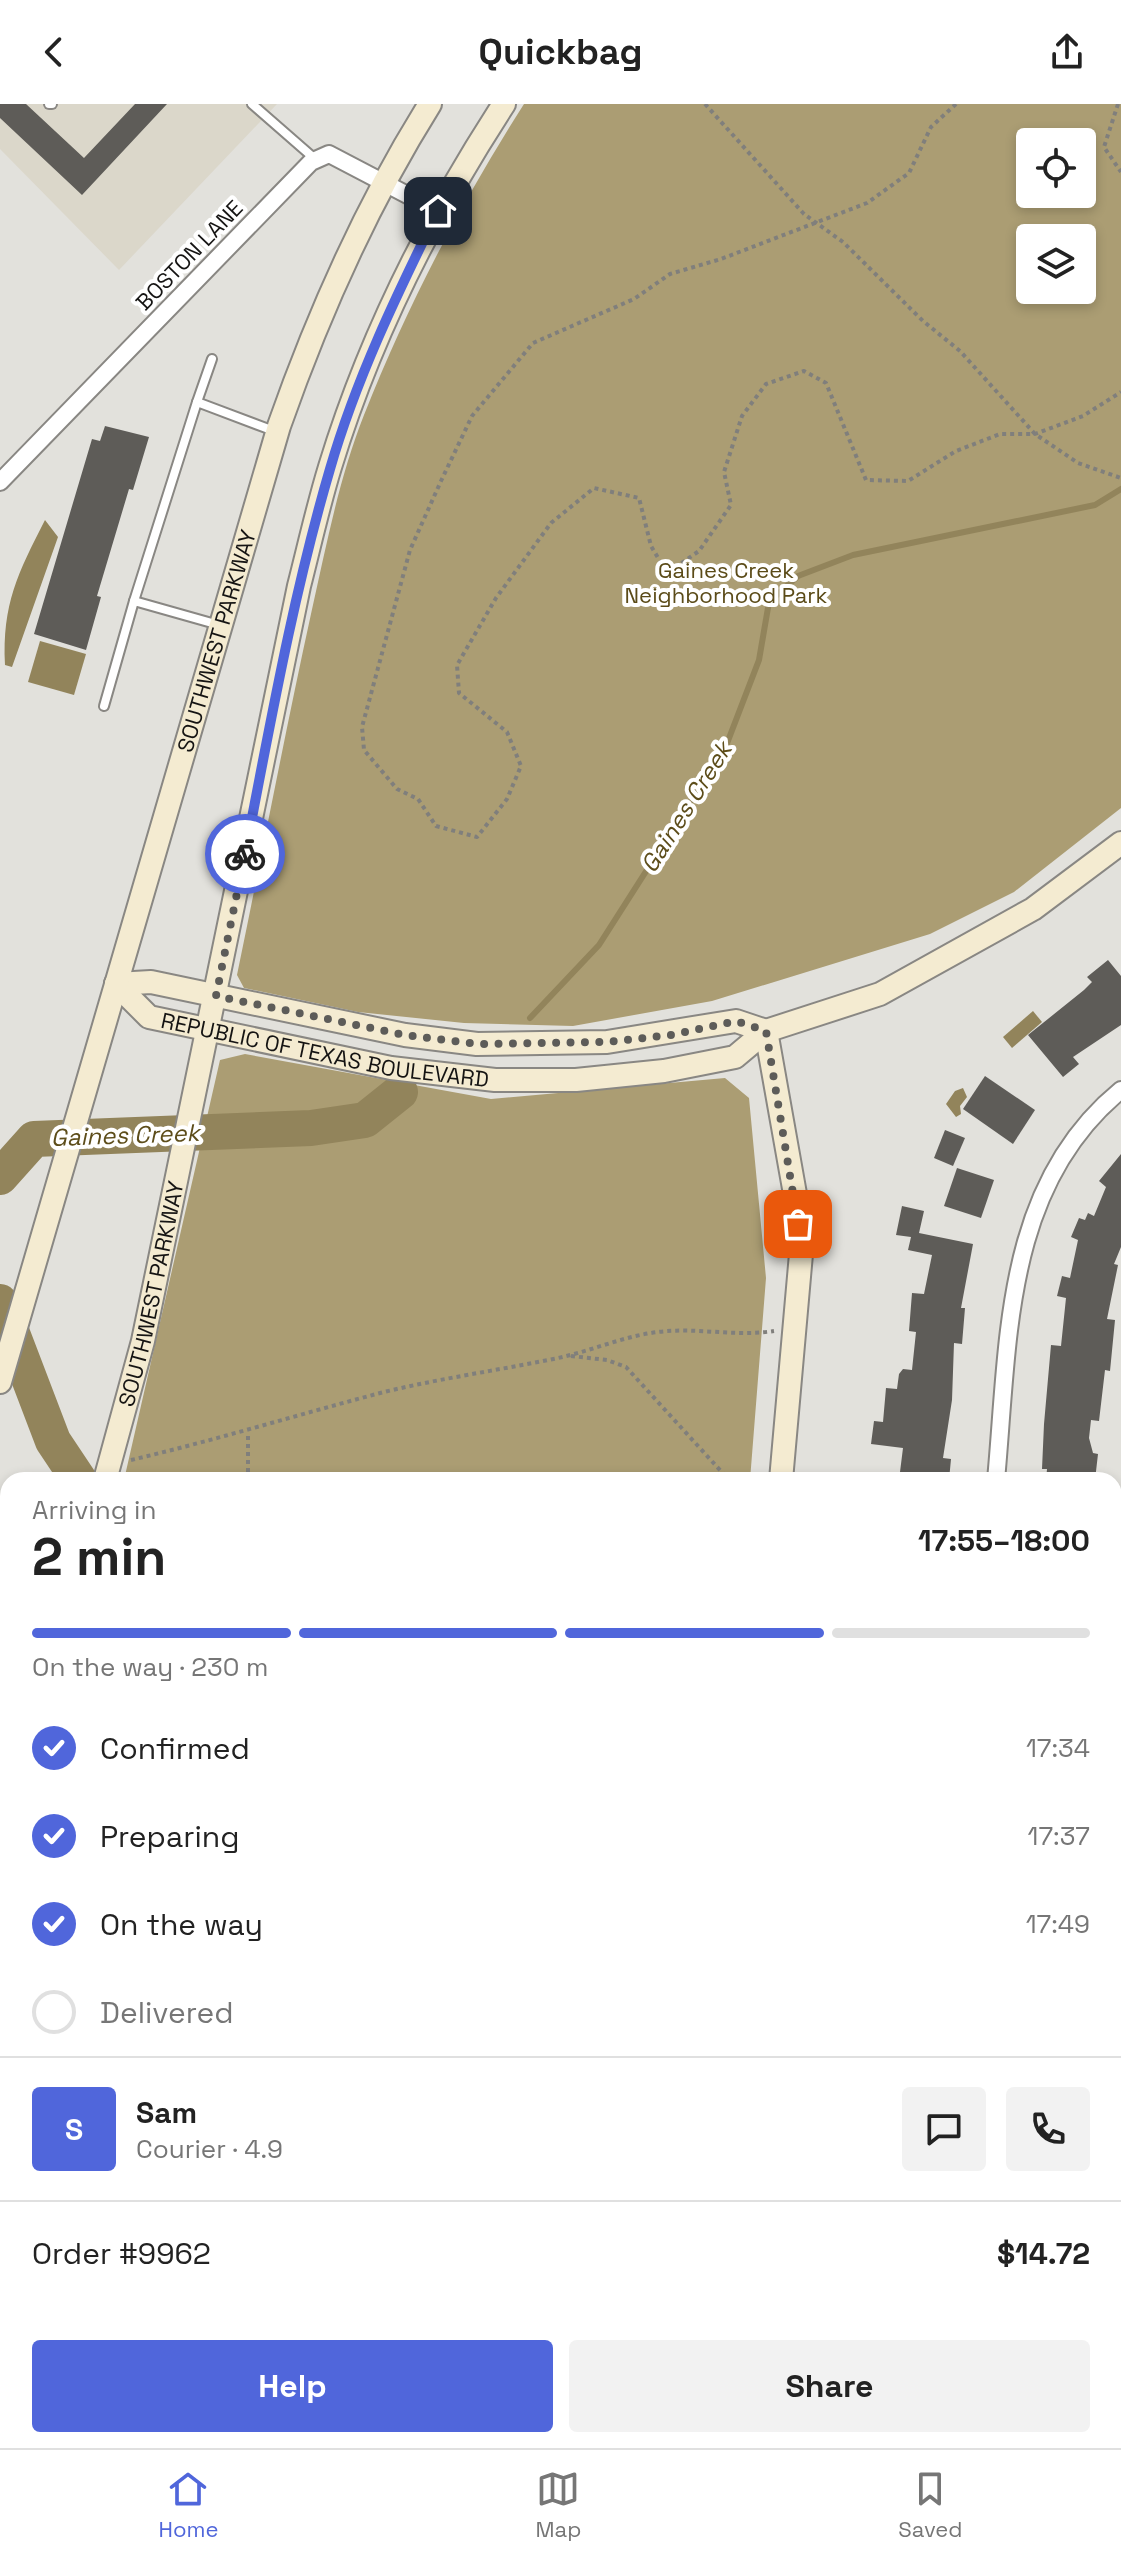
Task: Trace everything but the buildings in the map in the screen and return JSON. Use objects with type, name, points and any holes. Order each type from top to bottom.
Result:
[{"type":"main road","name":"SOUTHWEST PARKWAY","points":[[0,1382],[277,432],[308,341],[382,181],[430,104]]},
{"type":"main road","name":"SOUTHWEST PARKWAY","points":[[107,1472],[143,1341],[299,586],[330,466],[367,366],[438,211],[504,104]]},
{"type":"main road","name":"REPUBLIC OF TEXAS BOULEVARD","points":[[116,984],[149,1017],[391,1068],[495,1080],[563,1080],[664,1071],[735,1057],[766,1031],[851,1005],[910,978],[1033,909],[1121,843]]},
{"type":"main road","name":"REPUBLIC OF TEXAS BOULEVARD","points":[[116,984],[151,982],[405,1035],[477,1044],[607,1042],[671,1035],[736,1021],[766,1031]]},
{"type":"main road","points":[[766,1031],[795,1194],[801,1254],[782,1472]]},
{"type":"street","points":[[316,160],[329,154],[438,211]]},
{"type":"street","name":"BOSTON LANE","points":[[0,482],[316,160]]},
{"type":"street","points":[[997,1472],[1016,1273],[1031,1217],[1066,1148],[1121,1090]]},
{"type":"lane","points":[[252,104],[316,160]]},
{"type":"lane","points":[[104,706],[134,601],[212,359]]},
{"type":"lane","points":[[197,402],[277,432]]},
{"type":"lane","points":[[134,601],[220,625]]},
{"type":"path","points":[[705,104],[815,221],[843,242],[923,321],[960,351],[1035,434],[1078,463],[1121,478]]},
{"type":"path","points":[[956,104],[931,127],[909,173],[867,203],[721,259],[670,274],[634,299],[533,343],[472,416],[410,550],[362,727],[364,750],[397,789],[418,799],[436,826],[477,837],[507,799],[521,766],[507,732],[459,693],[457,665],[496,598],[551,523],[594,488],[639,498],[651,546],[667,573],[699,551],[731,505],[724,472],[742,416],[766,384],[804,371],[826,383],[866,480],[908,481],[956,451],[1000,434],[1035,434],[1083,416],[1121,392]]},
{"type":"path","points":[[1118,104],[1104,147],[1121,172]]},
{"type":"path","points":[[110,1472],[399,1389],[489,1368],[568,1356],[661,1331],[738,1335],[796,1328]]},
{"type":"path","points":[[568,1356],[607,1360],[626,1367],[722,1472]]},
{"type":"path","points":[[248,1432],[248,1472]]},
{"type":"shaded area","points":[[0,104],[277,104],[119,270],[0,149]]},
{"type":"shaded area","points":[[45,520],[58,537],[12,667],[5,665],[9,606],[27,556]]},
{"type":"shaded area","points":[[40,641],[86,654],[74,695],[28,682]]},
{"type":"shaded area","points":[[1033,1011],[1042,1022],[1012,1048],[1003,1037]]},
{"type":"shaded area","points":[[963,1088],[967,1097],[960,1106],[961,1114],[956,1117],[946,1104],[955,1091]]},
{"type":"green space","name":"Gaines Creek Neighborhood Park","points":[[524,104],[1121,104],[1121,808],[1014,892],[930,934],[712,1001],[573,1026],[464,1023],[358,1012],[244,988],[237,975],[311,614],[347,463],[381,374],[457,217]]},
{"type":"green space","points":[[245,1054],[491,1099],[725,1078],[749,1098],[766,1278],[751,1472],[126,1472],[220,1060]]},
{"type":"waterway","name":"Gaines Creek","points":[[530,1018],[599,945],[726,746],[759,660],[769,602],[798,576],[853,555],[1095,505],[1121,489]]},
{"type":"waterway","name":"Gaines Creek","points":[[0,1177],[34,1139],[311,1128],[365,1120],[400,1092]]},
{"type":"waterway","name":"Gaines Creek","points":[[0,1302],[53,1441],[74,1472]]},
{"type":"way so far","points":[[245,854],[216,996],[405,1035],[477,1044],[607,1042],[671,1035],[736,1021],[766,1031],[798,1224]]},
{"type":"route","points":[[245,854],[299,586],[330,466],[367,366],[403,281],[438,211]]}]
